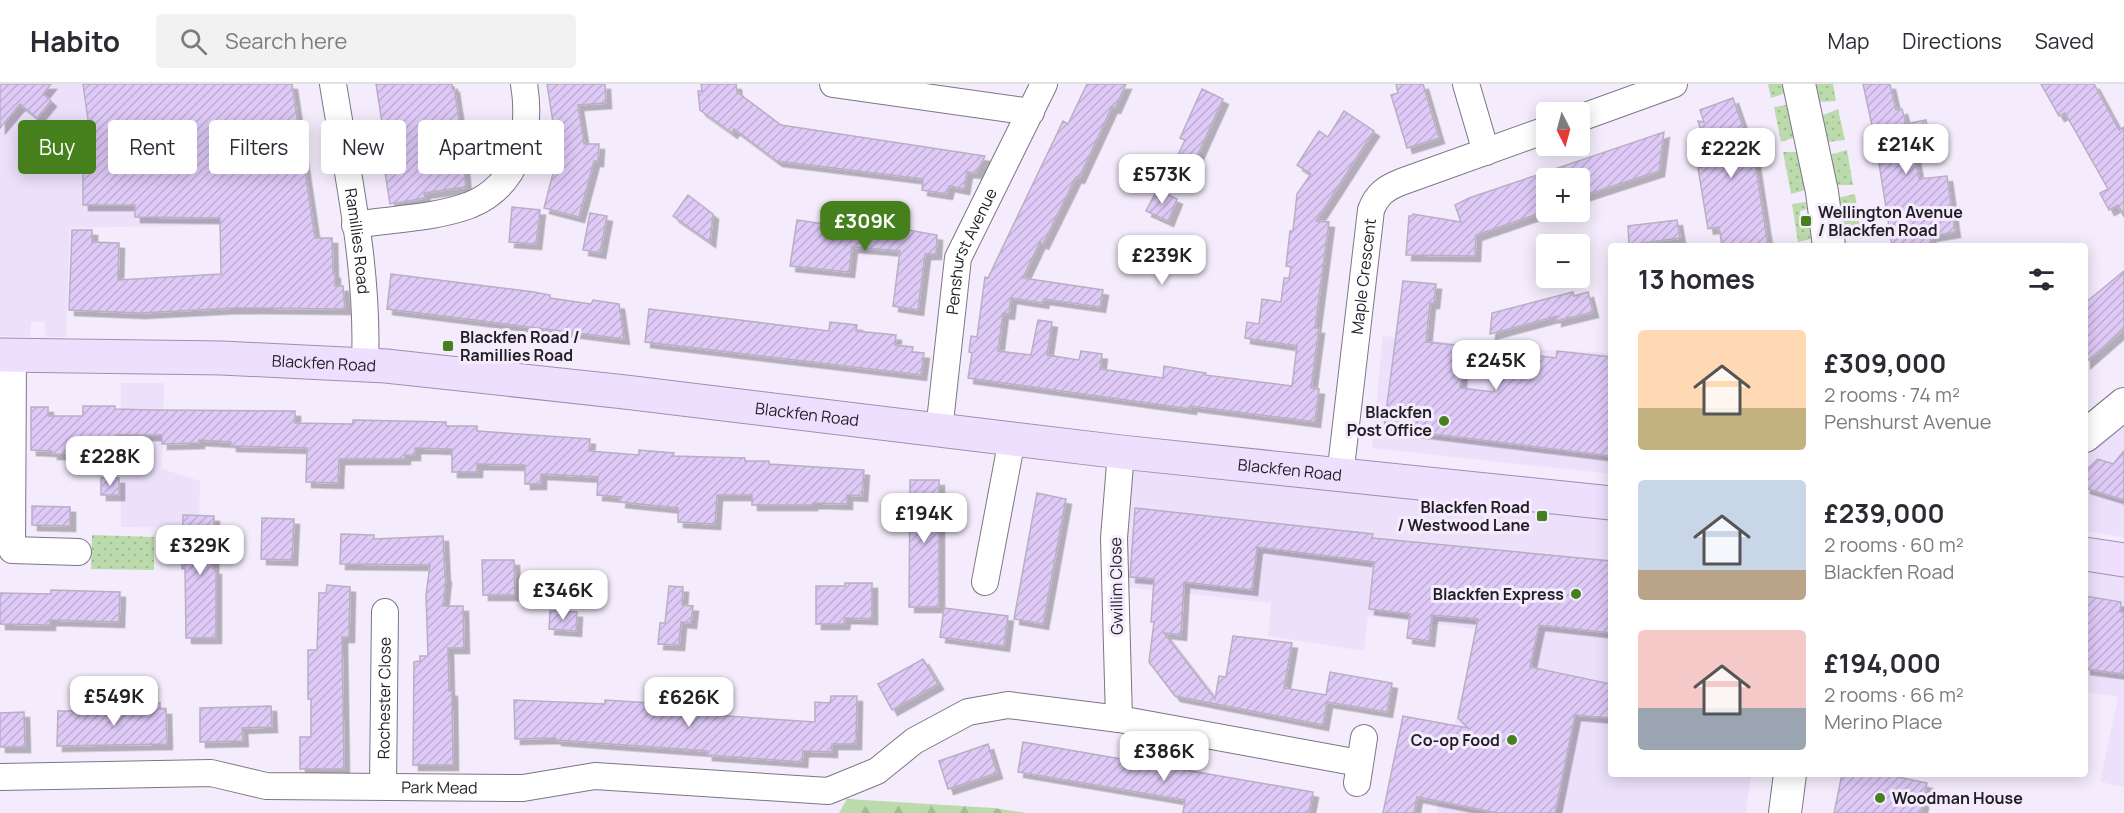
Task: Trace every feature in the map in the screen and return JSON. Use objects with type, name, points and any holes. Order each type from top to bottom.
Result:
[{"type":"main road","name":"Blackfen Road","points":[[7,356],[222,358],[365,364],[625,392],[1121,452],[1608,503]]},
{"type":"main road","points":[[2088,554],[2124,560]]},
{"type":"street","name":"Ramillies Road","points":[[333,84],[365,288],[365,364]]},
{"type":"street","points":[[355,225],[469,205],[495,189],[513,169],[520,155],[527,120],[524,84]]},
{"type":"street","points":[[833,84],[1031,112]]},
{"type":"street","name":"Penshurst Avenue","points":[[939,431],[958,258],[1044,84]]},
{"type":"street","points":[[1466,84],[1486,152]]},
{"type":"street","points":[[1590,114],[1674,84]]},
{"type":"street","points":[[1799,84],[1822,192],[1829,243]]},
{"type":"street","name":"Maple Crescent","points":[[1340,476],[1370,217],[1375,198],[1386,189],[1401,182],[1536,134]]},
{"type":"street","points":[[7,356],[6,550],[78,552]]},
{"type":"street","points":[[2088,434],[2124,404]]},
{"type":"street","points":[[985,582],[1012,439]]},
{"type":"street","name":"Gwillim Close","points":[[1119,719],[1114,538],[1121,452]]},
{"type":"street","name":"Rochester Close","points":[[383,785],[385,612]]},
{"type":"street","name":"Park Mead","points":[[0,777],[211,773],[266,786],[383,785],[523,788],[595,776],[828,791],[876,771],[914,741],[968,712],[1008,705],[1119,719]]},
{"type":"street","points":[[1119,719],[1360,761]]},
{"type":"street","points":[[1785,813],[1790,777]]},
{"type":"shaded area","points":[[0,84],[199,84],[209,148],[209,174],[213,174],[221,225],[70,228],[66,337],[45,337],[45,322],[31,322],[30,337],[0,336]]},
{"type":"shaded area","points":[[1383,336],[1525,349],[1608,353],[1608,474],[1372,448]]},
{"type":"shaded area","points":[[121,383],[164,383],[162,469],[200,481],[199,528],[121,527]]},
{"type":"shaded area","points":[[2124,413],[2124,537],[2088,531],[2088,443]]},
{"type":"shaded area","points":[[1125,463],[1608,515],[1608,777],[1751,777],[1746,813],[1437,813],[1476,629],[1368,616],[1364,651],[1268,636],[1271,603],[1128,587]]},
{"type":"shaded area","points":[[2088,570],[2124,575],[2124,787],[2100,782],[2118,697],[2088,692]]},
{"type":"green space","points":[[1768,84],[1787,84],[1789,92],[1771,98]]},
{"type":"green space","points":[[1814,84],[1833,84],[1836,101],[1818,102]]},
{"type":"green space","points":[[1792,104],[1799,136],[1781,142],[1774,107]]},
{"type":"green space","points":[[1838,109],[1845,140],[1827,142],[1821,116]]},
{"type":"green space","points":[[1847,150],[1853,185],[1834,185],[1829,155]]},
{"type":"green space","points":[[1783,152],[1802,152],[1809,189],[1791,194]]},
{"type":"green space","points":[[1855,194],[1860,228],[1842,231],[1837,198]]},
{"type":"green space","points":[[1806,202],[1807,209],[1800,211],[1801,224],[1809,224],[1811,239],[1798,242],[1792,204]]},
{"type":"green space","points":[[92,535],[154,537],[154,570],[91,569]]},
{"type":"green space","points":[[847,799],[994,808],[1027,813],[839,813]]},
{"type":"building","points":[[0,84],[51,84],[43,94],[51,101],[37,118],[20,104],[0,128]]},
{"type":"building","points":[[83,84],[292,84],[297,120],[209,120],[209,174],[305,174],[315,238],[332,238],[335,286],[343,286],[345,309],[235,308],[139,313],[69,310],[72,230],[92,230],[92,242],[119,243],[118,280],[221,274],[220,218],[135,217],[135,205],[83,205],[83,174],[96,174],[96,120],[88,120]]},
{"type":"building","points":[[376,84],[452,84],[459,120],[418,120],[418,174],[465,174],[466,187],[424,193],[425,198],[390,204],[385,174],[406,174],[406,120],[382,120]]},
{"type":"building","points":[[547,84],[605,84],[606,103],[578,105],[584,144],[599,144],[598,161],[594,161],[579,217],[544,208],[553,174],[564,174],[564,120],[553,120]]},
{"type":"building","points":[[701,84],[736,84],[737,92],[781,125],[985,156],[976,173],[967,172],[964,189],[949,186],[947,194],[922,190],[923,179],[777,161],[734,129],[732,133],[700,110],[698,91],[702,91]]},
{"type":"building","points":[[1087,84],[1126,84],[1115,108],[1112,107],[1079,178],[1076,177],[1043,244],[1040,242],[1023,278],[1103,290],[1100,307],[1044,299],[1043,303],[1011,298],[1009,314],[1003,313],[998,351],[1031,355],[1038,320],[1052,322],[1047,355],[1079,360],[1081,351],[1102,354],[1100,369],[1163,378],[1164,366],[1206,373],[1205,375],[1292,386],[1297,346],[1245,338],[1247,322],[1259,324],[1262,299],[1281,302],[1284,278],[1289,278],[1291,267],[1286,266],[1297,194],[1311,174],[1297,165],[1319,131],[1328,137],[1344,111],[1374,131],[1316,221],[1329,222],[1315,328],[1319,328],[1311,388],[1319,389],[1315,422],[1191,406],[1191,409],[968,378],[972,353],[969,352],[971,336],[977,337],[985,277],[988,278],[1063,121],[1068,124]]},
{"type":"building","points":[[1396,84],[1423,84],[1439,138],[1407,148],[1391,95],[1398,93]]},
{"type":"building","points":[[1863,84],[1890,84],[1896,110],[1902,109],[1906,124],[1926,120],[1929,137],[1912,140],[1919,179],[1947,176],[1955,232],[1930,236],[1931,243],[1892,243],[1876,144]]},
{"type":"building","points":[[2041,84],[2094,84],[2119,130],[2124,127],[2124,217],[2118,205],[2109,210],[2100,193],[2108,189],[2065,113],[2059,116]]},
{"type":"building","points":[[1202,89],[1223,99],[1194,163],[1178,155],[1185,140],[1180,138]]},
{"type":"building","points":[[1733,98],[1755,162],[1768,243],[1722,243],[1719,227],[1708,229],[1698,168],[1711,164],[1698,121],[1704,122],[1700,110]]},
{"type":"building","points":[[1664,132],[1659,171],[1590,193],[1590,168],[1558,168]]},
{"type":"building","points":[[1536,175],[1536,214],[1476,235],[1475,256],[1406,255],[1409,216],[1413,214],[1461,222],[1455,205]]},
{"type":"building","points":[[1157,190],[1177,199],[1168,221],[1146,211]]},
{"type":"building","points":[[688,195],[713,214],[710,242],[673,216]]},
{"type":"building","points":[[512,207],[540,210],[536,244],[509,242]]},
{"type":"building","points":[[590,213],[607,216],[600,253],[583,250]]},
{"type":"building","points":[[797,220],[831,225],[831,222],[897,228],[937,235],[936,254],[925,254],[918,310],[893,306],[900,251],[852,247],[849,272],[790,266]]},
{"type":"building","points":[[1677,220],[1680,238],[1629,243],[1628,226]]},
{"type":"building","points":[[2124,271],[2124,329],[2088,360],[2088,301]]},
{"type":"building","points":[[391,274],[534,292],[550,295],[550,298],[591,304],[593,300],[619,304],[624,339],[387,309]]},
{"type":"building","points":[[1403,281],[1436,284],[1434,303],[1430,303],[1426,342],[1465,346],[1460,388],[1494,392],[1499,351],[1556,358],[1557,351],[1608,357],[1608,456],[1384,428]]},
{"type":"building","points":[[1573,292],[1574,296],[1588,292],[1593,312],[1556,321],[1557,316],[1490,334],[1492,313]]},
{"type":"building","points":[[649,309],[829,331],[830,322],[857,325],[856,331],[896,335],[895,345],[913,347],[912,352],[924,353],[921,375],[645,342]]},
{"type":"building","points":[[83,406],[154,410],[295,411],[295,423],[353,424],[353,420],[446,422],[446,426],[477,426],[477,431],[590,439],[589,451],[639,455],[639,450],[674,453],[673,456],[745,458],[745,461],[769,461],[769,464],[864,470],[862,496],[847,495],[847,504],[752,505],[752,495],[717,495],[715,524],[678,522],[678,508],[620,502],[621,497],[597,495],[598,477],[541,474],[541,484],[525,484],[525,465],[477,464],[477,472],[452,472],[452,449],[415,448],[415,455],[405,455],[405,459],[339,459],[338,483],[306,482],[307,448],[231,446],[231,442],[199,440],[199,443],[162,444],[162,435],[116,435],[116,455],[52,454],[52,451],[31,450],[31,407],[48,407],[48,416],[83,416]]},
{"type":"building","points":[[2124,451],[2124,500],[2088,489],[2088,468],[2098,459],[2113,464]]},
{"type":"building","points":[[101,478],[119,478],[119,495],[101,495]]},
{"type":"building","points":[[910,480],[939,480],[939,607],[909,607]]},
{"type":"building","points":[[1037,493],[1066,499],[1043,624],[1014,619]]},
{"type":"building","points":[[32,506],[70,507],[70,526],[32,525]]},
{"type":"building","points":[[1135,508],[1373,534],[1372,538],[1608,561],[1608,633],[1539,625],[1530,667],[1608,683],[1608,718],[1575,715],[1555,813],[1498,813],[1417,797],[1414,813],[1383,813],[1403,716],[1468,728],[1458,718],[1478,619],[1432,615],[1429,641],[1407,638],[1410,614],[1369,609],[1374,562],[1257,547],[1252,590],[1184,582],[1181,635],[1164,633],[1215,699],[1219,676],[1226,677],[1233,636],[1292,643],[1284,688],[1326,695],[1330,672],[1392,683],[1387,712],[1327,702],[1323,725],[1175,696],[1149,662],[1154,622],[1151,622],[1154,579],[1130,577]]},
{"type":"building","points":[[183,515],[214,516],[213,569],[216,569],[216,638],[186,638],[185,568],[182,569]]},
{"type":"building","points":[[262,518],[294,519],[292,560],[261,559]]},
{"type":"building","points":[[341,534],[374,535],[374,539],[443,536],[446,577],[443,606],[463,606],[464,648],[448,648],[449,691],[452,691],[453,765],[413,765],[414,662],[420,661],[420,656],[428,656],[426,595],[430,565],[340,564]]},
{"type":"building","points":[[482,560],[514,560],[515,595],[483,595]]},
{"type":"building","points":[[845,583],[872,583],[872,619],[845,618],[844,624],[816,624],[816,586],[845,586]]},
{"type":"building","points":[[327,585],[350,587],[349,637],[342,637],[344,769],[300,769],[300,737],[311,737],[308,650],[317,650],[319,593],[326,593]]},
{"type":"building","points":[[669,586],[683,587],[682,605],[693,606],[691,623],[681,622],[679,645],[658,644],[660,623],[665,623]]},
{"type":"building","points":[[51,590],[120,592],[119,622],[50,620],[50,625],[0,624],[0,593],[51,594]]},
{"type":"building","points":[[2088,596],[2121,602],[2120,612],[2124,613],[2124,674],[2088,669]]},
{"type":"building","points":[[944,608],[1008,616],[1004,646],[940,637]]},
{"type":"building","points":[[550,611],[577,612],[576,631],[549,629]]},
{"type":"building","points":[[923,659],[938,684],[892,710],[878,684]]},
{"type":"building","points":[[653,696],[678,698],[677,710],[698,712],[698,714],[815,722],[815,702],[830,703],[831,696],[857,696],[856,744],[832,744],[832,752],[803,751],[802,762],[707,755],[707,751],[556,740],[556,738],[515,739],[514,700],[605,704],[605,700],[652,703]]},
{"type":"building","points":[[160,703],[160,709],[166,709],[167,744],[57,746],[58,711],[126,711],[130,710],[130,704]]},
{"type":"building","points":[[271,706],[272,727],[242,728],[243,741],[200,742],[200,708]]},
{"type":"building","points":[[24,712],[25,747],[0,747],[0,713]]},
{"type":"building","points":[[1023,742],[1313,792],[1309,813],[1183,813],[1185,800],[1018,772]]},
{"type":"building","points":[[988,744],[997,773],[948,789],[939,761]]},
{"type":"building","name":"Woodman House","points":[[1841,777],[1898,777],[1927,783],[1921,813],[1834,813]]},
{"type":"place","name":"Wellington Avenue / Blackfen Road","points":[[1806,221]]},
{"type":"place","name":"Blackfen Road / Ramillies Road","points":[[448,346]]},
{"type":"place","name":"Blackfen Post Office","points":[[1444,421]]},
{"type":"place","name":"Blackfen Road / Westwood Lane","points":[[1542,516]]},
{"type":"place","name":"Blackfen Express","points":[[1576,594]]},
{"type":"place","name":"Co-op Food","points":[[1512,740]]},
{"type":"place","name":"Woodman House","points":[[1880,798]]}]
